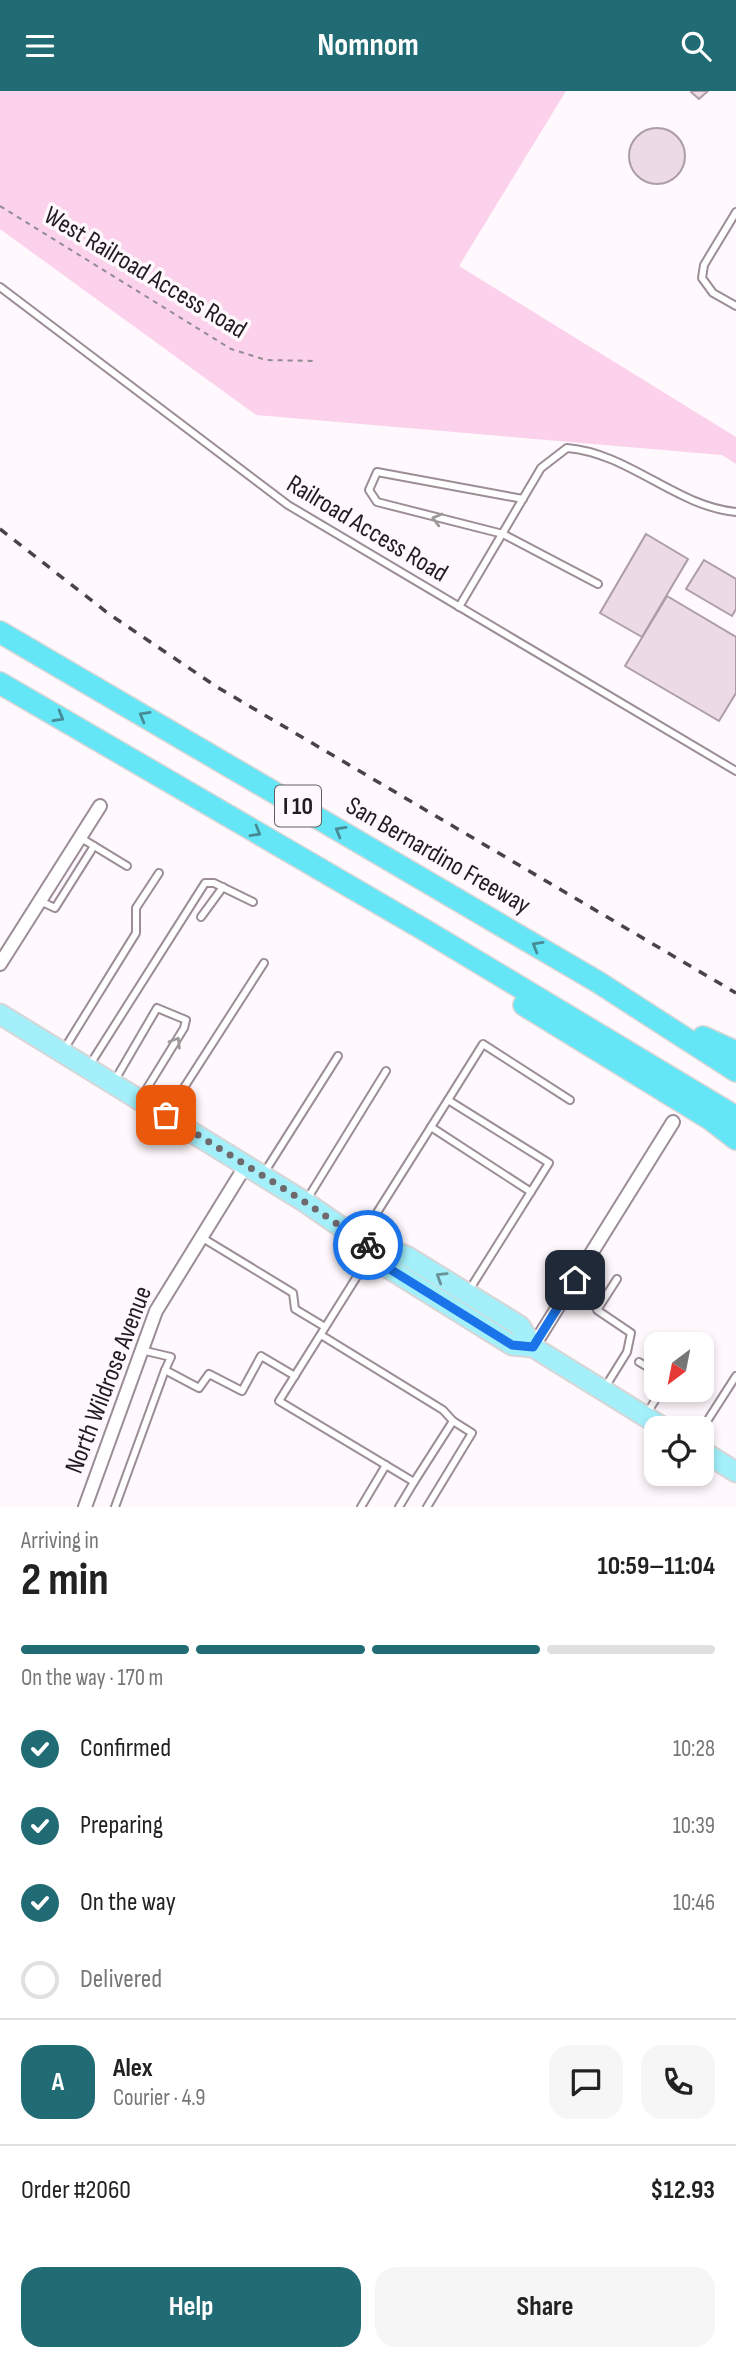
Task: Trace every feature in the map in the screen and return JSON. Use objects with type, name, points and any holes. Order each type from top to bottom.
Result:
[{"type":"highway","name":"San Bernardino Freeway","points":[[0,632],[642,1009],[736,1071]]},
{"type":"highway","name":"I 10","points":[[0,683],[428,932],[736,1117]]},
{"type":"highway","points":[[428,932],[547,1021],[710,1119],[736,1139]]},
{"type":"highway","points":[[642,1009],[736,1052]]},
{"type":"main road","points":[[0,1014],[305,1202],[367,1244],[385,1266],[512,1345],[533,1347],[645,1416]]},
{"type":"main road","points":[[367,1244],[408,1257],[467,1293],[520,1326],[533,1347]]},
{"type":"main road","points":[[714,1458],[736,1472]]},
{"type":"street","points":[[0,964],[100,806]]},
{"type":"street","points":[[533,1347],[673,1122]]},
{"type":"street","name":"North Wildrose Avenue","points":[[85,1507],[156,1311],[201,1237],[254,1170]]},
{"type":"lane","points":[[736,212],[702,271],[702,278],[713,293],[736,306]]},
{"type":"lane","name":"Railroad Access Road","points":[[0,287],[288,505],[736,771]]},
{"type":"lane","points":[[459,607],[541,468],[568,448],[582,450],[637,471],[696,504],[736,512]]},
{"type":"lane","points":[[523,499],[377,472],[369,490],[377,502],[503,534],[597,584]]},
{"type":"lane","points":[[80,837],[127,866]]},
{"type":"lane","points":[[40,901],[55,908],[94,846]]},
{"type":"lane","points":[[62,1052],[136,933],[136,908],[159,873]]},
{"type":"lane","points":[[88,1068],[202,887],[209,882],[253,902]]},
{"type":"lane","points":[[201,917],[223,887]]},
{"type":"lane","points":[[166,1115],[264,963]]},
{"type":"lane","points":[[113,1083],[157,1008],[186,1020],[184,1028],[140,1100]]},
{"type":"lane","points":[[414,1482],[279,1401],[321,1335],[430,1128],[483,1044],[570,1100]]},
{"type":"lane","points":[[254,1170],[338,1056]]},
{"type":"lane","points":[[305,1202],[386,1071]]},
{"type":"lane","points":[[448,1100],[549,1163],[467,1293]]},
{"type":"lane","points":[[430,1128],[531,1192]]},
{"type":"lane","points":[[201,1237],[293,1293],[295,1309],[325,1327]]},
{"type":"lane","points":[[603,1390],[627,1352],[631,1333],[597,1310],[617,1279]]},
{"type":"lane","points":[[321,1335],[443,1410],[453,1421],[472,1433],[427,1507]]},
{"type":"lane","points":[[116,1507],[171,1357],[141,1350]]},
{"type":"lane","points":[[165,1370],[199,1388],[209,1374],[242,1391],[261,1356],[295,1376]]},
{"type":"lane","points":[[639,1362],[644,1365]]},
{"type":"lane","points":[[710,1416],[736,1376]]},
{"type":"lane","points":[[645,1416],[654,1402]]},
{"type":"lane","points":[[399,1507],[453,1421]]},
{"type":"lane","points":[[361,1507],[386,1465]]},
{"type":"path","name":"West Railroad Access Road","points":[[0,206],[231,349],[266,360],[317,361]]},
{"type":"shaded area","points":[[0,91],[566,91],[459,266],[736,437],[736,464],[722,455],[256,415],[0,229]]},
{"type":"building","points":[[691,91],[708,91],[699,99],[691,92]]},
{"type":"building","points":[[652,128],[662,128],[677,136],[683,145],[683,167],[677,176],[662,184],[652,184],[634,172],[629,161],[629,151],[641,133]]},
{"type":"building","points":[[646,534],[688,559],[642,637],[600,613]]},
{"type":"building","points":[[704,560],[736,579],[736,609],[732,616],[686,589]]},
{"type":"building","points":[[667,596],[736,637],[736,693],[719,721],[625,666]]},
{"type":"railway","points":[[0,529],[109,614],[217,687],[736,993]]},
{"type":"way so far","points":[[166,1115],[368,1245]]},
{"type":"route","points":[[368,1245],[385,1266],[512,1345],[533,1347],[575,1280]]}]
